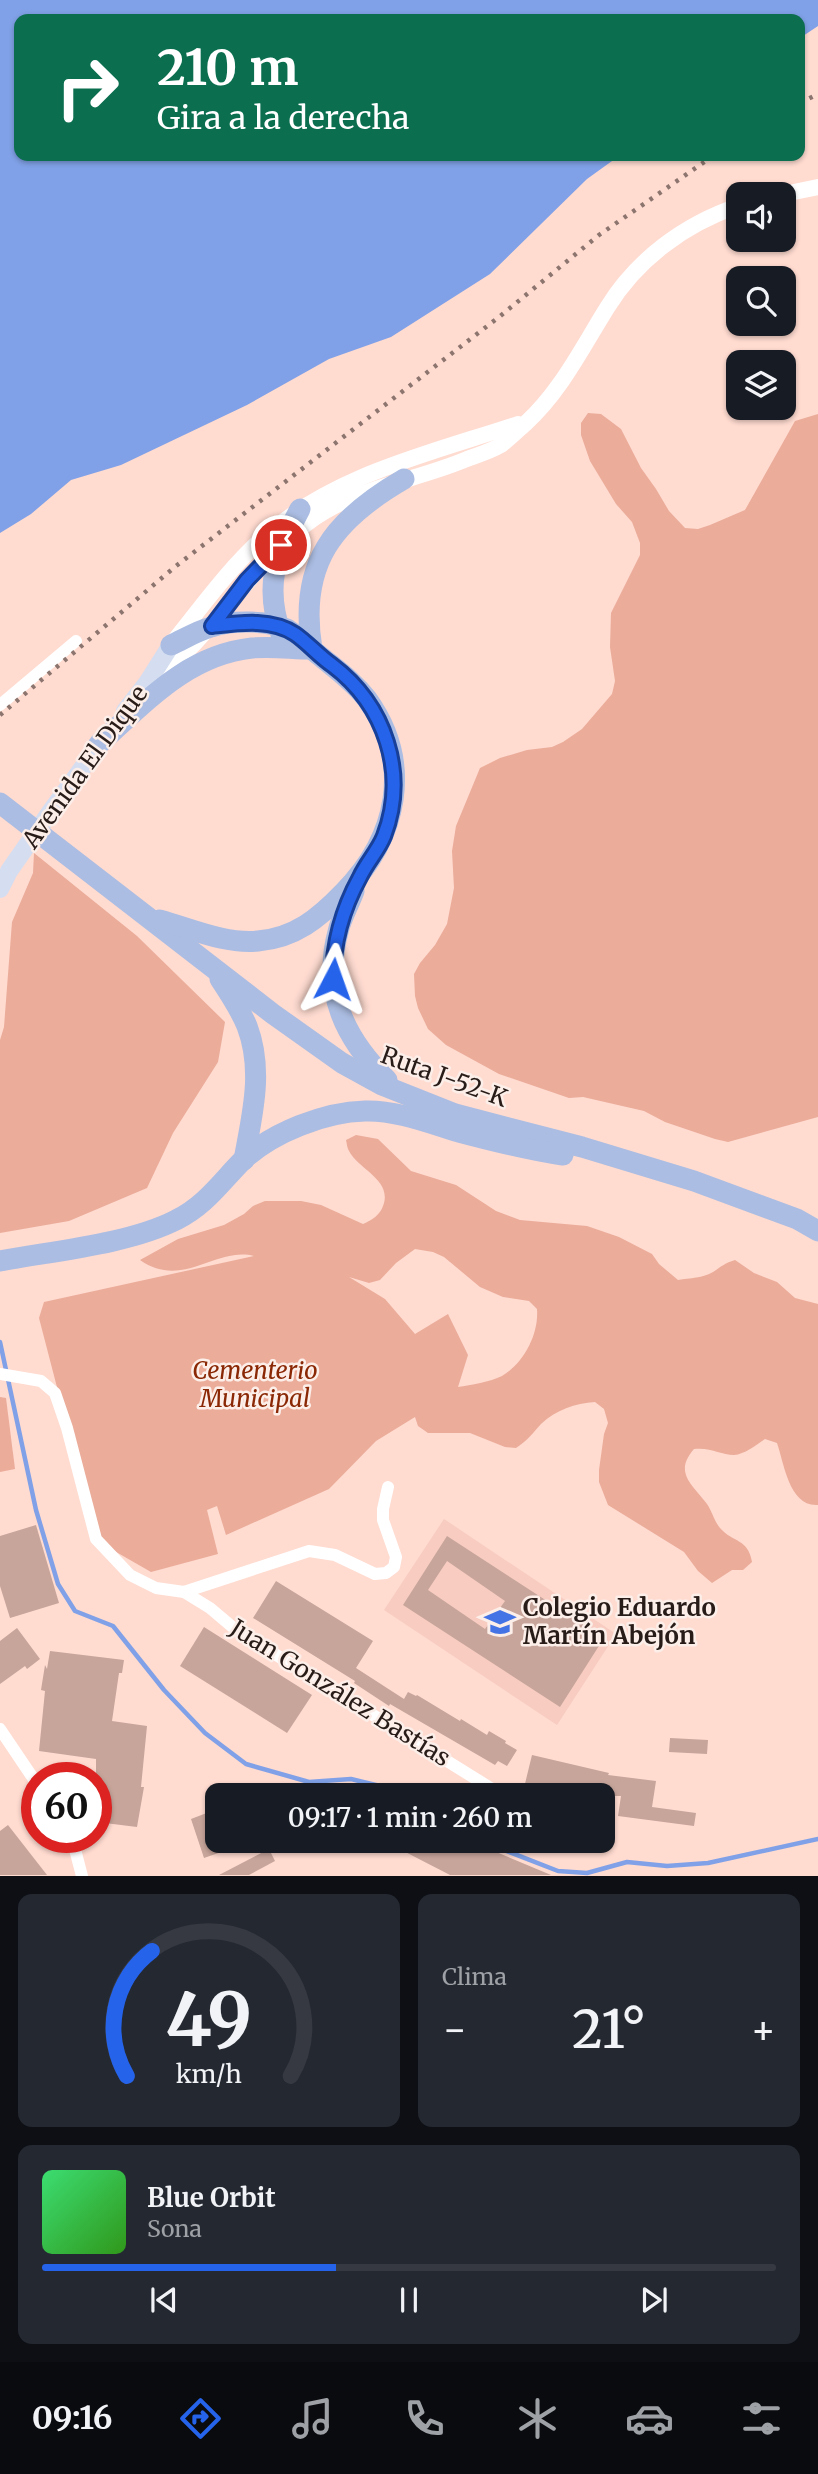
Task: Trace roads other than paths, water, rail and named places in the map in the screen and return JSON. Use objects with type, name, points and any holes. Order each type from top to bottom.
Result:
[{"type":"main road","points":[[312,649],[309,632],[310,596],[327,546],[361,506],[404,479]]},
{"type":"main road","points":[[288,649],[274,610],[273,579],[281,545],[300,509]]},
{"type":"main road","points":[[145,915],[228,940],[258,941],[290,934],[319,918],[359,877],[377,852],[389,819],[394,785],[385,733],[368,700],[343,673],[296,635],[278,625],[244,623],[212,626],[171,645]]},
{"type":"main road","name":"Avenida El Dique","points":[[0,889],[9,871],[99,744],[147,683],[171,645]]},
{"type":"main road","points":[[99,744],[158,689],[187,668],[236,651],[262,648],[312,649]]},
{"type":"main road","name":"Ruta J-52-K","points":[[0,803],[342,1063],[401,1094],[455,1114],[645,1166],[763,1206],[797,1219],[818,1231]]},
{"type":"main road","points":[[359,877],[338,932],[333,963],[335,994],[345,1024],[356,1045],[401,1094]]},
{"type":"main road","points":[[214,968],[243,1018],[256,1059],[256,1095],[244,1160]]},
{"type":"main road","points":[[0,1261],[127,1237],[175,1221],[214,1194],[244,1160],[271,1141],[306,1125],[346,1114],[367,1111],[395,1115],[549,1153],[645,1166]]},
{"type":"street","points":[[796,192],[818,187]]},
{"type":"street","points":[[147,683],[162,673],[212,626],[247,580],[281,545],[332,506],[361,492],[453,465],[499,446],[527,422],[571,368],[608,305],[636,270],[692,226],[726,211]]},
{"type":"street","points":[[171,645],[233,568],[264,537],[300,509],[334,489],[370,473],[527,422]]},
{"type":"street","points":[[0,705],[76,641]]},
{"type":"street","name":"Juan González Bastías","points":[[0,1374],[41,1381],[55,1393],[96,1539],[130,1575],[156,1588],[184,1592],[210,1608],[236,1630],[482,1783]]},
{"type":"street","name":"Juan González Bastías","points":[[184,1592],[309,1551],[335,1555],[375,1574],[386,1573],[394,1567],[396,1558],[383,1520],[388,1487]]},
{"type":"street","points":[[0,1729],[22,1762]]},
{"type":"street","points":[[76,1853],[82,1875]]},
{"type":"water","points":[[0,0],[818,0],[818,26],[805,35],[805,14],[14,14],[14,161],[612,161],[587,179],[490,274],[391,337],[329,359],[247,405],[121,465],[71,480],[31,514],[0,533]]},
{"type":"waterway","points":[[0,1342],[36,1510],[58,1584],[75,1611],[113,1626],[164,1690],[205,1733],[246,1764],[309,1782],[351,1779],[368,1783]]},
{"type":"waterway","points":[[512,1853],[558,1871],[587,1873],[627,1862],[667,1866],[708,1863],[818,1839]]},
{"type":"railway","points":[[805,100],[818,94]]},
{"type":"railway","points":[[0,715],[176,566],[499,317],[599,235],[706,161]]},
{"type":"place","name":"Colegio Eduardo Martín Abejón","points":[[500,1622]]},
{"type":"park label","name":"Cementerio Municipal","points":[[255,1385]]}]
